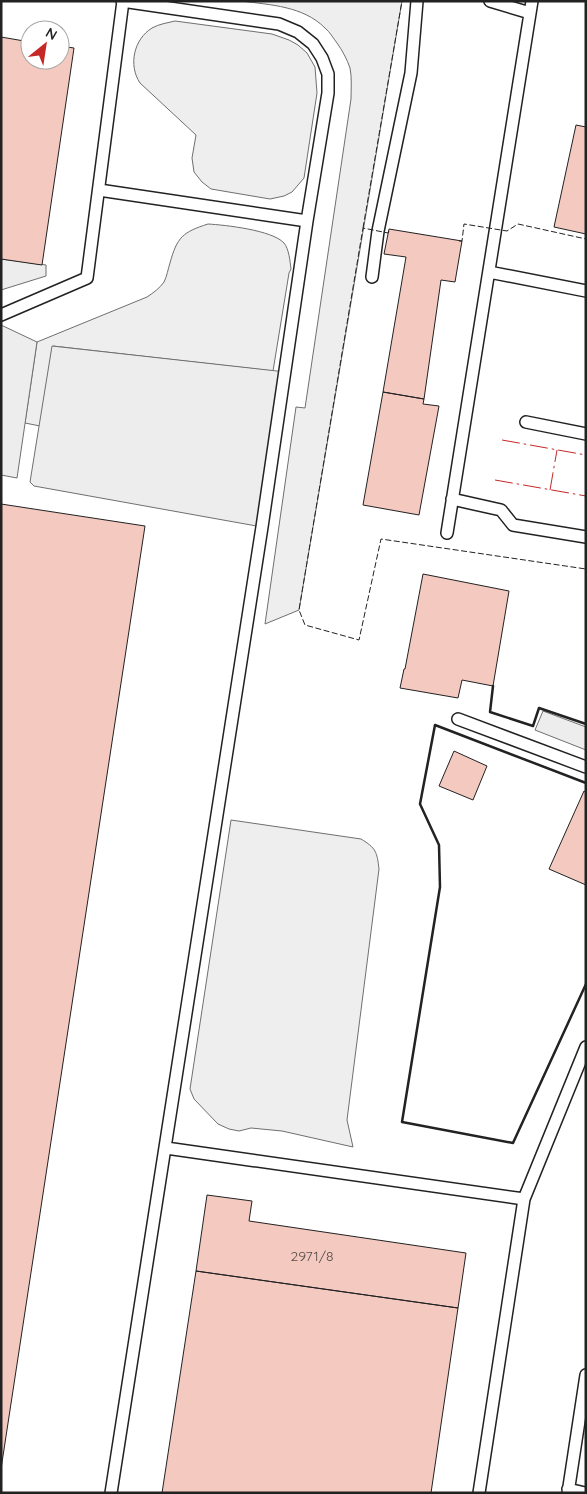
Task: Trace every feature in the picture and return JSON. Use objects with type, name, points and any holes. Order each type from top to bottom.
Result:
[{"type":"lane","points":[[1,315],[87,278],[122,1],[279,24],[298,32],[313,44],[322,58],[328,74],[328,93],[112,1493]]},
{"type":"lane","points":[[372,277],[378,231],[411,73],[417,1]]},
{"type":"lane","points":[[447,533],[531,7],[490,1]]},
{"type":"lane","points":[[98,190],[307,221]]},
{"type":"lane","points":[[489,272],[586,291]]},
{"type":"lane","points":[[526,422],[586,434]]},
{"type":"lane","points":[[452,499],[501,510],[513,525],[586,537]]},
{"type":"lane","points":[[458,719],[586,767]]},
{"type":"lane","points":[[479,1493],[524,1199],[586,1047]]},
{"type":"lane","points":[[166,1148],[524,1199]]},
{"type":"lane","points":[[585,1493],[568,1491],[586,1375]]},
{"type":"shaded area","points":[[241,1],[402,1],[299,610],[265,624],[296,407],[305,408],[351,99],[351,79],[350,68],[341,49],[328,31],[316,21],[307,15],[286,8]]},
{"type":"shaded area","points":[[175,21],[272,34],[289,40],[307,53],[315,67],[317,93],[304,178],[292,192],[270,199],[211,189],[194,172],[192,158],[196,135],[140,83],[134,68],[137,45],[146,33],[157,25]]},
{"type":"shaded area","points":[[208,224],[248,229],[269,235],[278,238],[287,248],[291,269],[273,371],[53,346],[40,426],[25,423],[37,342],[147,297],[164,282],[175,247],[182,237],[192,230]]},
{"type":"shaded area","points":[[1,259],[46,265],[46,276],[1,290]]},
{"type":"shaded area","points":[[1,325],[37,342],[17,478],[1,475]]},
{"type":"shaded area","points":[[52,346],[286,372],[262,527],[34,486],[30,482]]},
{"type":"shaded area","points":[[543,711],[586,727],[586,750],[535,730]]},
{"type":"shaded area","points":[[231,820],[361,839],[373,848],[376,854],[379,869],[347,1120],[353,1147],[282,1131],[251,1128],[239,1131],[229,1129],[218,1124],[194,1099],[190,1089]]},
{"type":"building","points":[[1,37],[20,40],[20,70],[70,70],[70,47],[74,48],[42,265],[1,259]]},
{"type":"building","points":[[576,125],[586,127],[586,234],[554,227]]},
{"type":"building","points":[[389,229],[462,241],[455,282],[441,280],[424,399],[383,392],[406,257],[384,254]]},
{"type":"building","points":[[383,392],[424,399],[423,404],[439,406],[419,515],[363,505]]},
{"type":"building","points":[[1,504],[145,526],[1,1469]]},
{"type":"building","points":[[423,574],[509,591],[493,686],[462,680],[458,698],[400,688]]},
{"type":"building","points":[[454,751],[487,766],[473,800],[439,786]]},
{"type":"building","points":[[584,791],[586,792],[586,885],[549,869]]},
{"type":"building","points":[[207,1195],[252,1201],[249,1221],[466,1253],[458,1308],[196,1271]]},
{"type":"building","points":[[196,1271],[458,1308],[431,1493],[162,1493]]},
{"type":"fence","points":[[363,228],[402,1]]},
{"type":"fence","points":[[459,241],[462,241],[464,224],[507,231],[518,224],[586,239]]},
{"type":"fence","points":[[389,231],[388,233],[363,228],[299,610],[305,625],[359,640],[381,539],[586,569]]},
{"type":"wall","points":[[493,686],[490,712],[533,726],[539,708],[586,724]]},
{"type":"wall","points":[[586,783],[435,725],[420,804],[439,845],[440,887],[402,1122],[513,1143],[586,984]]},
{"type":"power","points":[[502,440],[586,455]]},
{"type":"power","points":[[550,490],[557,450]]},
{"type":"power","points":[[495,480],[586,496]]}]
